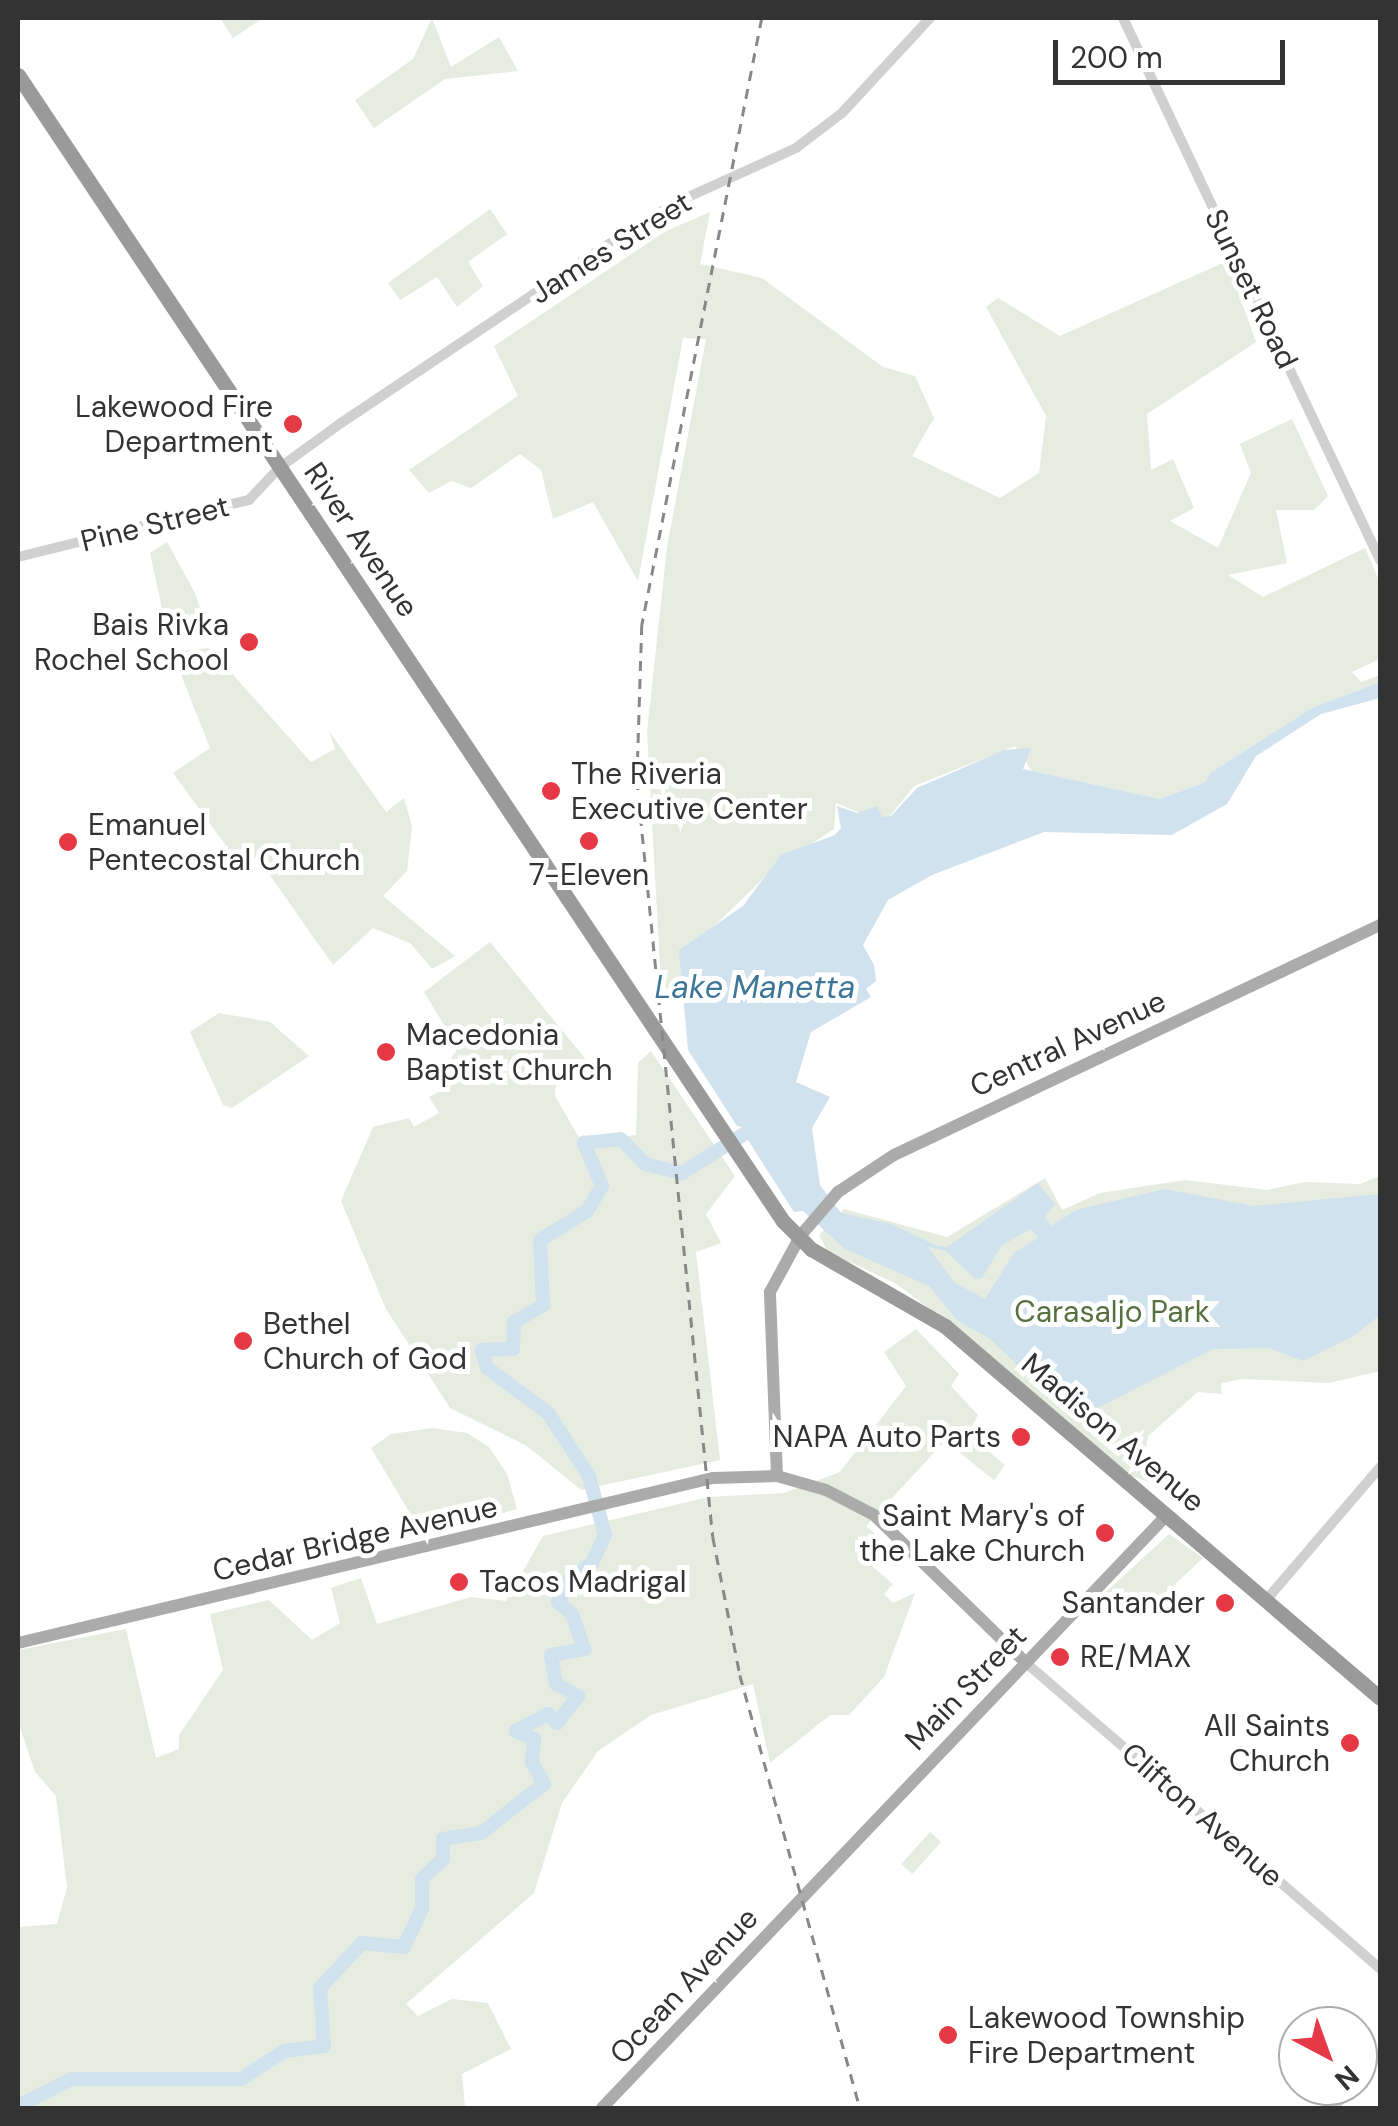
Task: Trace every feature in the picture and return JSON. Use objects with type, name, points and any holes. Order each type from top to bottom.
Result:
[{"type":"highway","name":"River Avenue","points":[[18,75],[659,1036]]},
{"type":"highway","name":"Madison Avenue","points":[[659,1036],[800,1237],[945,1326],[1380,1698]]},
{"type":"main road","name":"Central Avenue","points":[[777,1476],[770,1292],[800,1237],[836,1194],[894,1155],[1380,924]]},
{"type":"main road","name":"Cedar Bridge Avenue","points":[[18,1643],[704,1481],[777,1476],[826,1490],[874,1515],[1024,1662]]},
{"type":"main road","name":"Main Street","points":[[800,1895],[1166,1515]]},
{"type":"main road","name":"Ocean Avenue","points":[[602,2108],[800,1895]]},
{"type":"street","name":"James Street","points":[[280,468],[675,203],[796,148],[842,113],[930,18]]},
{"type":"street","name":"Sunset Road","points":[[1122,18],[1380,560]]},
{"type":"street","name":"Pine Street","points":[[18,557],[237,505],[260,493],[280,468]]},
{"type":"street","points":[[1267,1600],[1380,1467]]},
{"type":"street","name":"Clifton Avenue","points":[[1024,1662],[1380,1968]]},
{"type":"green space","points":[[220,18],[263,18],[233,38]]},
{"type":"green space","points":[[432,18],[451,67],[499,37],[518,71],[445,79],[374,128],[355,100],[413,59]]},
{"type":"green space","points":[[490,209],[507,234],[468,262],[483,286],[457,307],[437,277],[400,300],[388,283]]},
{"type":"green space","points":[[710,212],[700,264],[762,278],[883,367],[915,376],[934,418],[912,456],[1000,498],[1039,473],[1046,416],[986,307],[998,298],[1060,336],[1227,261],[1256,342],[1147,414],[1151,470],[1173,459],[1194,508],[1170,521],[1218,548],[1251,473],[1240,444],[1292,419],[1328,496],[1314,510],[1276,510],[1287,563],[1228,575],[1263,597],[1365,548],[1380,583],[1380,659],[1352,672],[1361,682],[1380,675],[1380,682],[1312,708],[1210,773],[1206,782],[1160,799],[1032,771],[1015,746],[914,786],[884,823],[836,803],[834,829],[773,869],[685,954],[683,1001],[661,984],[647,732],[667,547],[706,339],[683,338],[638,581],[593,502],[553,519],[541,470],[520,454],[471,488],[451,481],[429,493],[409,470],[518,396],[494,346],[666,231]]},
{"type":"green space","points":[[167,542],[196,595],[207,635],[168,636],[150,553]]},
{"type":"green space","points":[[209,648],[311,762],[335,749],[329,731],[386,812],[404,798],[412,826],[407,871],[383,896],[455,956],[432,969],[410,943],[373,928],[333,965],[257,857],[238,862],[173,773],[210,748],[172,652]]},
{"type":"green space","points":[[490,942],[592,1067],[556,1083],[555,1096],[581,1141],[636,1135],[638,1063],[651,1051],[735,1176],[706,1214],[721,1243],[696,1252],[720,1460],[581,1490],[527,1446],[450,1408],[386,1309],[341,1201],[373,1127],[409,1118],[414,1127],[439,1113],[429,1097],[460,1080],[445,1067],[458,1048],[424,992]]},
{"type":"green space","points":[[219,1013],[270,1022],[309,1056],[232,1108],[223,1105],[190,1032]]},
{"type":"green space","name":"Carasaljo Park","points":[[1380,1176],[1380,1371],[1329,1383],[1243,1379],[1221,1383],[1222,1394],[1198,1392],[1148,1436],[1142,1470],[1149,1482],[1129,1475],[895,1283],[828,1252],[819,1235],[844,1209],[947,1237],[1045,1178],[1062,1210],[1100,1193],[1185,1180],[1267,1190],[1305,1182],[1360,1184]]},
{"type":"green space","points":[[916,1329],[959,1374],[951,1386],[978,1415],[968,1434],[1005,1465],[994,1480],[945,1441],[866,1526],[880,1538],[861,1557],[893,1584],[884,1594],[893,1603],[915,1593],[884,1677],[849,1715],[830,1715],[770,1763],[753,1684],[651,1715],[598,1751],[562,1803],[534,1893],[406,2004],[418,2016],[452,1999],[488,2003],[511,2049],[462,2074],[465,2108],[18,2108],[18,1927],[57,1924],[67,1887],[56,1796],[35,1772],[18,1721],[18,1650],[126,1629],[156,1758],[179,1749],[179,1735],[223,1670],[210,1614],[269,1600],[312,1640],[340,1623],[331,1588],[361,1578],[377,1624],[471,1597],[506,1601],[543,1536],[709,1497],[784,1493],[840,1472],[906,1386],[884,1352]]},
{"type":"green space","points":[[432,1428],[467,1433],[489,1447],[507,1474],[517,1509],[423,1535],[371,1448],[391,1434]]},
{"type":"green space","points":[[1169,1534],[1203,1558],[1148,1609],[1115,1602],[1106,1592]]},
{"type":"green space","points":[[930,1832],[941,1842],[912,1874],[901,1864]]},
{"type":"water","name":"Lake Manetta","points":[[1380,682],[1380,698],[1321,714],[1256,756],[1227,804],[1172,835],[1044,832],[932,875],[888,900],[863,945],[874,965],[876,981],[866,989],[871,997],[811,1032],[796,1082],[830,1097],[812,1128],[820,1185],[841,1213],[892,1224],[937,1246],[947,1247],[1038,1183],[1055,1204],[1045,1217],[1051,1226],[1076,1210],[1165,1189],[1253,1206],[1380,1194],[1380,1315],[1353,1336],[1303,1361],[1269,1348],[1213,1349],[1086,1414],[1062,1407],[989,1338],[958,1321],[929,1286],[845,1249],[803,1211],[794,1212],[748,1140],[748,1128],[737,1126],[688,1050],[679,950],[743,906],[781,855],[835,835],[841,828],[837,806],[857,813],[877,806],[882,817],[891,816],[917,788],[1004,750],[1031,748],[1023,769],[1160,799],[1206,782],[1210,773],[1312,708]],"holes":[[[1031,1229],[1038,1238],[1014,1253],[985,1299],[955,1283],[928,1247],[946,1251],[975,1279],[982,1278],[1002,1245]]]},
{"type":"waterway","points":[[18,2106],[71,2079],[241,2079],[284,2051],[324,2046],[320,1988],[362,1943],[404,1947],[422,1908],[422,1879],[443,1859],[443,1839],[481,1833],[544,1784],[532,1762],[534,1739],[516,1731],[548,1714],[557,1723],[578,1696],[556,1684],[551,1655],[584,1649],[572,1614],[558,1602],[570,1580],[592,1563],[605,1535],[589,1476],[548,1413],[487,1368],[482,1350],[513,1349],[514,1322],[543,1305],[540,1240],[587,1211],[602,1186],[584,1143],[621,1139],[645,1164],[682,1173],[763,1122]]},
{"type":"railway","points":[[762,18],[642,625],[637,780],[713,1537],[740,1675],[860,2108]]},
{"type":"place","name":"Lakewood Fire Department","points":[[293,424]]},
{"type":"place","name":"Bais Rivka Rochel School","points":[[249,642]]},
{"type":"place","name":"The Riveria Executive Center","points":[[551,791]]},
{"type":"place","name":"7-Eleven","points":[[589,841]]},
{"type":"place","name":"Emanuel Pentecostal Church","points":[[68,842]]},
{"type":"place","name":"Macedonia Baptist Church","points":[[386,1052]]},
{"type":"place","name":"Bethel Church of God","points":[[243,1341]]},
{"type":"place","name":"NAPA Auto Parts","points":[[1021,1437]]},
{"type":"place","name":"Saint Mary's of the Lake Church","points":[[1105,1533]]},
{"type":"place","name":"Tacos Madrigal","points":[[459,1582]]},
{"type":"place","name":"Santander","points":[[1225,1603]]},
{"type":"place","name":"RE/MAX","points":[[1060,1657]]},
{"type":"place","name":"All Saints Church","points":[[1350,1743]]},
{"type":"place","name":"Lakewood Township Fire Department","points":[[948,2035]]}]
